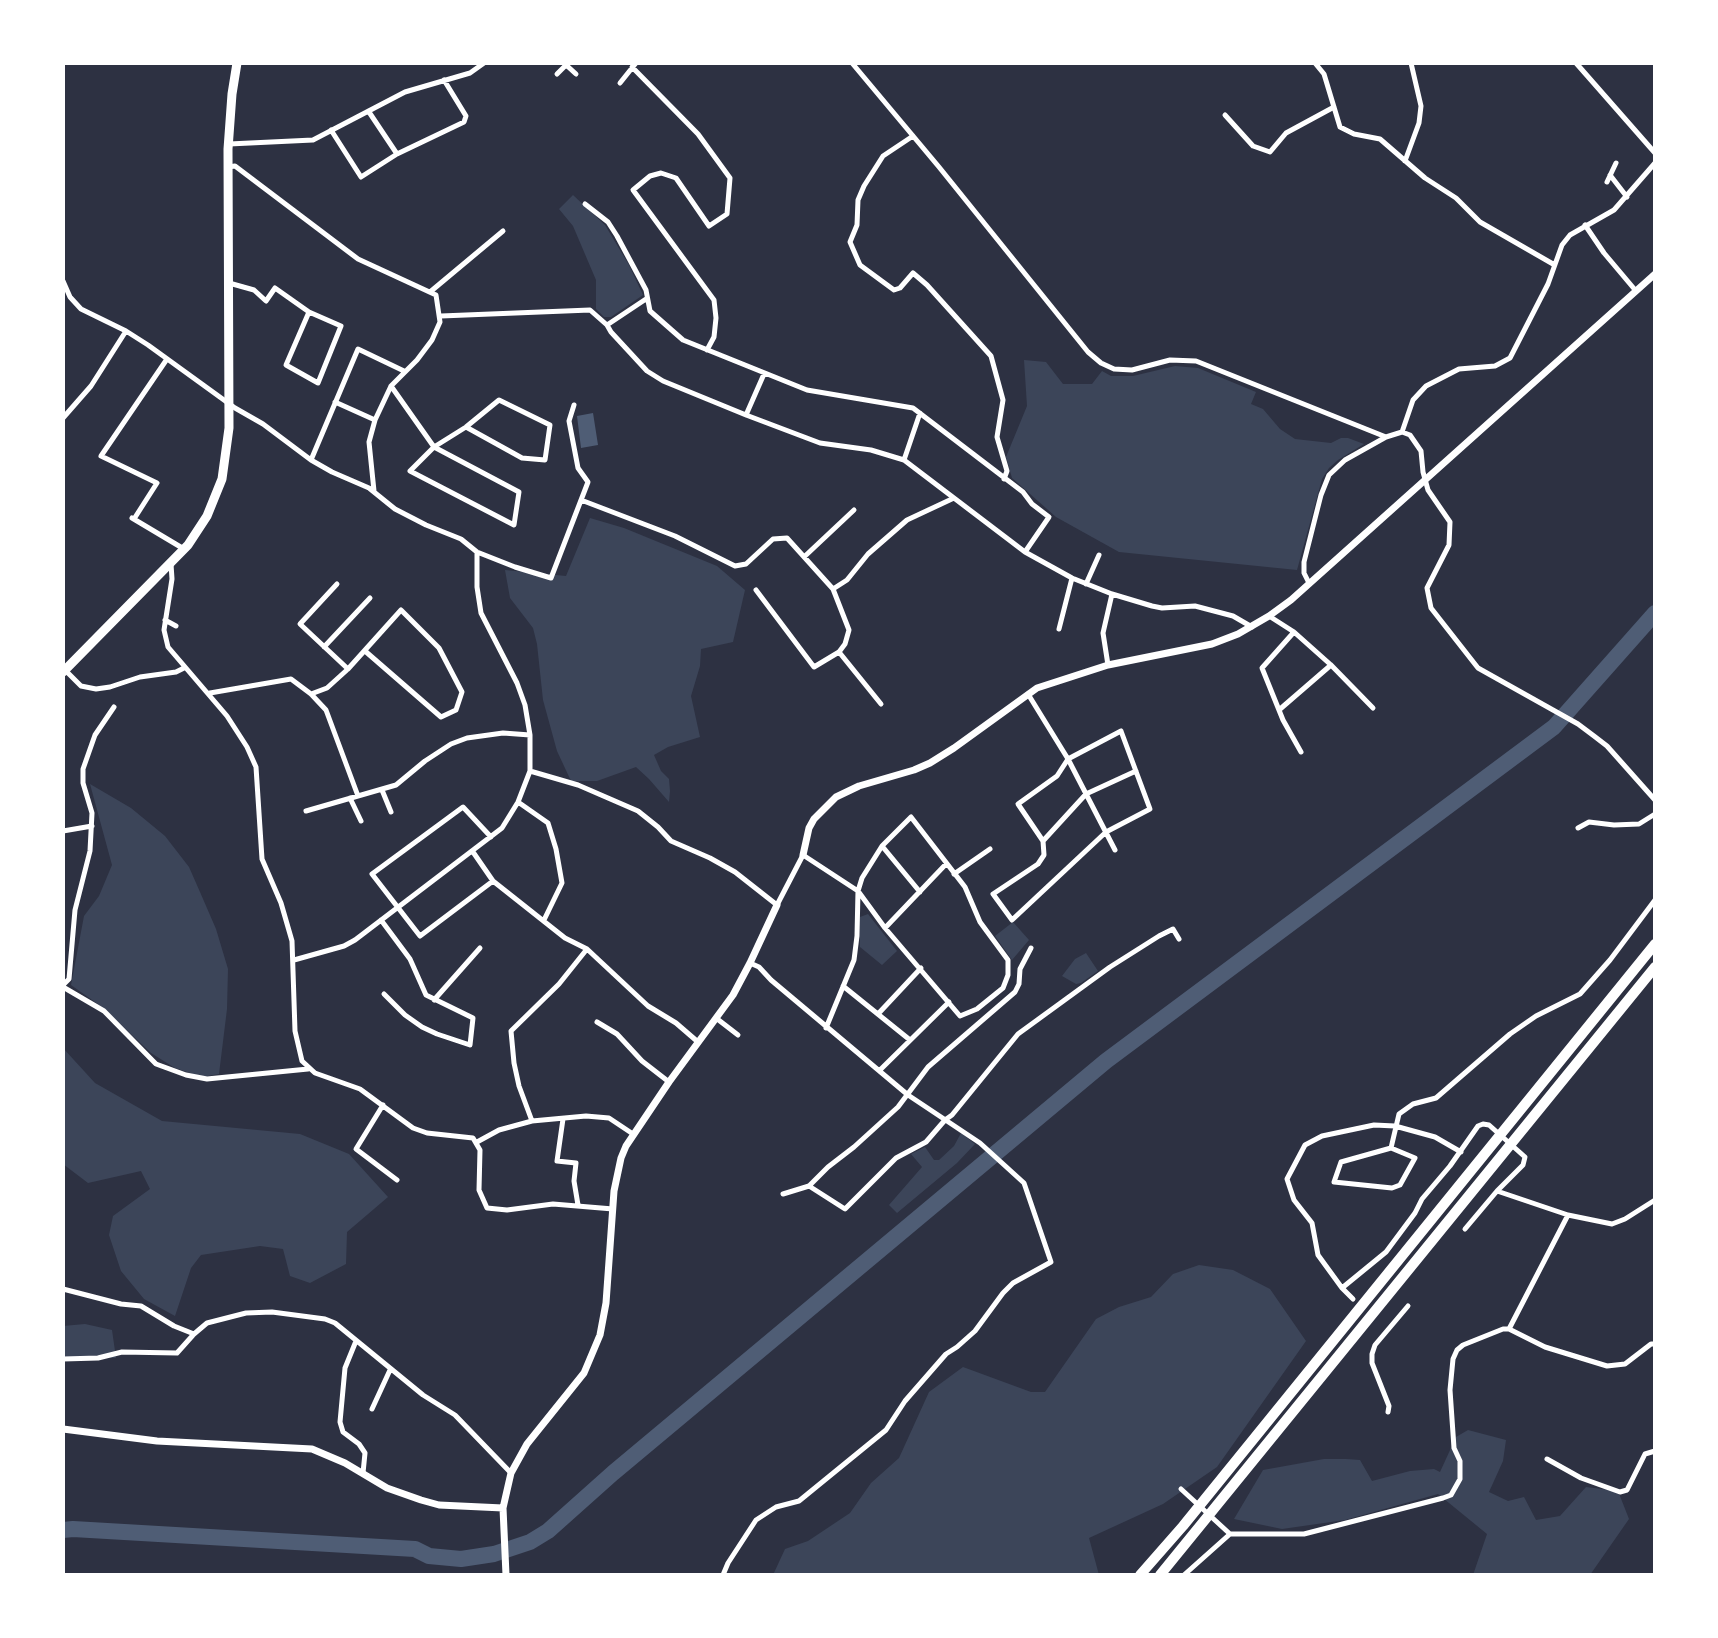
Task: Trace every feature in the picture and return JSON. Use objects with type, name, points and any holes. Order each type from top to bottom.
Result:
[{"type":"highway","points":[[1140,1575],[1209,1494],[1655,944]]},
{"type":"highway","points":[[1160,1575],[1655,967]]},
{"type":"main road","points":[[64,670],[184,549],[201,527],[218,492],[227,448],[229,404],[228,167],[231,104],[237,63]]},
{"type":"street","points":[[229,144],[313,140],[405,92],[470,73],[484,63]]},
{"type":"street","points":[[852,63],[1088,352],[1101,363],[1114,369],[1132,370],[1170,360],[1196,360],[1386,437]]},
{"type":"street","points":[[1315,63],[1324,74],[1340,127],[1344,131],[1380,139],[1425,177],[1456,198],[1480,222],[1553,264]]},
{"type":"street","points":[[1405,161],[1419,123],[1420,106],[1411,63]]},
{"type":"street","points":[[1576,63],[1655,153]]},
{"type":"street","points":[[557,75],[566,64],[576,74]]},
{"type":"street","points":[[620,83],[634,65],[698,134],[730,178],[727,214],[709,226],[676,178],[662,173],[650,176],[633,190],[714,300],[714,337],[707,351]]},
{"type":"street","points":[[331,131],[361,177],[397,155],[464,122],[466,116],[444,80]]},
{"type":"street","points":[[1225,115],[1253,146],[1270,152],[1286,134],[1334,107]]},
{"type":"street","points":[[369,111],[397,155]]},
{"type":"street","points":[[912,136],[883,156],[864,186],[858,200],[857,225],[850,242],[860,265],[894,290],[900,288],[913,274],[927,285],[991,356],[1003,400],[997,437],[1007,471],[1004,479]]},
{"type":"street","points":[[1616,163],[1608,179],[1627,197]]},
{"type":"street","points":[[1402,432],[1413,400],[1426,386],[1459,369],[1495,366],[1510,358],[1548,284],[1553,264],[1570,235],[1614,210],[1655,163]]},
{"type":"street","points":[[228,167],[234,166],[358,259],[436,295],[441,316],[432,340],[417,360],[391,386],[375,420],[369,442],[374,491]]},
{"type":"street","points":[[585,204],[608,222],[646,290],[650,311],[682,340],[807,390],[913,408],[1023,492],[1032,504],[1049,517],[1025,552]]},
{"type":"street","points":[[1585,225],[1636,291]]},
{"type":"street","points":[[430,292],[503,231]]},
{"type":"street","points":[[506,1572],[503,1508],[510,1473],[527,1444],[580,1379],[596,1348],[606,1303],[613,1209],[621,1158],[633,1134],[716,1018],[750,963],[803,855],[808,828],[814,819],[836,797],[859,786],[930,763],[1028,694],[1049,683],[1108,665],[1212,644],[1252,627],[1269,616],[1655,274]]},
{"type":"street","points":[[63,281],[70,297],[81,309],[126,331],[311,460],[374,491],[394,509],[461,539],[477,552],[551,578],[588,482],[578,468],[569,421],[574,405]]},
{"type":"street","points":[[229,283],[254,290],[267,301],[275,288],[309,312],[341,326],[318,383],[286,365],[309,312]]},
{"type":"street","points":[[607,325],[646,299]]},
{"type":"street","points":[[441,316],[590,310],[607,325],[647,371],[663,381],[820,443],[871,450],[904,460],[1025,552],[1072,578],[1112,594],[1162,608],[1195,606],[1233,616],[1252,627]]},
{"type":"street","points":[[63,418],[91,386],[126,331]]},
{"type":"street","points":[[311,460],[358,349],[404,371]]},
{"type":"street","points":[[167,359],[102,456],[157,483],[132,518],[184,549]]},
{"type":"street","points":[[746,415],[764,374]]},
{"type":"street","points":[[391,386],[434,447],[519,492],[514,525],[410,471],[434,447],[466,427],[499,400],[550,425],[545,460],[522,458],[466,427]]},
{"type":"street","points":[[335,402],[375,420]]},
{"type":"street","points":[[904,460],[920,413]]},
{"type":"street","points":[[1309,583],[1304,573],[1304,562],[1325,483],[1334,469],[1386,437],[1402,432],[1410,435],[1422,451],[1428,490],[1450,522],[1449,545],[1427,588],[1431,608],[1478,668],[1578,724],[1607,746],[1655,800]]},
{"type":"street","points":[[833,589],[847,580],[868,554],[907,520],[954,498]]},
{"type":"street","points":[[581,500],[675,536],[735,566],[746,564],[774,539],[787,538],[833,589],[849,630],[845,644],[839,652],[814,667],[756,590]]},
{"type":"street","points":[[804,557],[854,510]]},
{"type":"street","points":[[294,960],[344,946],[381,920],[492,837],[502,828],[518,802],[530,771],[530,735],[522,695],[481,614],[477,552]]},
{"type":"street","points":[[1086,584],[1099,555]]},
{"type":"street","points":[[171,564],[172,579],[164,630],[166,642],[184,668],[210,693],[247,747],[256,767],[262,859],[290,929],[294,960],[292,989],[295,1031],[302,1060],[308,1069]]},
{"type":"street","points":[[1059,629],[1072,578]]},
{"type":"street","points":[[337,584],[300,624],[348,669]]},
{"type":"street","points":[[1108,665],[1103,633],[1112,594]]},
{"type":"street","points":[[324,647],[370,598]]},
{"type":"street","points":[[311,694],[327,688],[348,669],[401,610],[439,648],[463,692],[456,710],[441,717],[365,651]]},
{"type":"street","points":[[1269,616],[1294,632],[1373,708]]},
{"type":"street","points":[[165,620],[176,626]]},
{"type":"street","points":[[1294,632],[1262,668],[1279,710],[1301,752]]},
{"type":"street","points":[[839,652],[881,704]]},
{"type":"street","points":[[1279,710],[1331,665]]},
{"type":"street","points":[[64,670],[81,686],[96,689],[184,668]]},
{"type":"street","points":[[210,693],[291,679],[326,710],[358,796]]},
{"type":"street","points":[[1028,694],[1068,759],[1115,850]]},
{"type":"street","points":[[114,707],[95,735],[83,769],[83,783],[92,813],[90,851],[75,910],[69,979],[63,986],[104,1011],[156,1064],[207,1079],[308,1069],[360,1089],[420,1131],[468,1136],[477,1142],[480,1150],[479,1190],[488,1208],[507,1210],[531,1205],[578,1205],[613,1209]]},
{"type":"street","points":[[1121,731],[1150,809],[1106,832],[1012,920],[993,894],[1038,864],[1044,855],[1043,841],[1018,804],[1057,776],[1068,759],[1121,731]]},
{"type":"street","points":[[306,811],[396,785],[425,761],[452,744],[485,734],[530,735]]},
{"type":"street","points":[[530,771],[578,785],[638,811],[671,841],[735,872],[777,905]]},
{"type":"street","points":[[1043,841],[1086,794],[1136,771]]},
{"type":"street","points":[[382,790],[391,812]]},
{"type":"street","points":[[351,798],[360,821]]},
{"type":"street","points":[[518,802],[548,824],[556,849],[562,883],[544,920]]},
{"type":"street","points":[[492,837],[463,807],[372,874],[420,936],[493,881]]},
{"type":"street","points":[[1578,828],[1589,822],[1639,824],[1655,814]]},
{"type":"street","points":[[803,855],[858,891],[885,928],[960,1016],[977,1009],[1003,988],[1008,975],[1008,960],[980,922],[965,887],[911,817],[882,846],[862,878],[858,891],[854,960],[826,1028]]},
{"type":"street","points":[[63,831],[92,827]]},
{"type":"street","points":[[882,846],[920,892]]},
{"type":"street","points":[[954,874],[990,849]]},
{"type":"street","points":[[473,852],[493,881],[565,939],[587,949],[648,1006],[676,1023],[698,1042]]},
{"type":"street","points":[[885,928],[946,864]]},
{"type":"street","points":[[1391,1148],[1399,1114],[1406,1108],[1436,1098],[1510,1034],[1536,1016],[1580,994],[1610,960],[1655,900]]},
{"type":"street","points":[[381,920],[410,959],[426,995],[473,1018],[470,1045],[422,1027],[384,994]]},
{"type":"street","points":[[809,1186],[845,1209],[896,1158],[926,1142],[945,1119],[952,1115],[1018,1034],[1150,941],[1173,929],[1179,939]]},
{"type":"street","points":[[434,1000],[480,948]]},
{"type":"street","points":[[783,1194],[809,1186],[854,1147],[898,1107],[928,1067],[1015,992],[1022,963],[1031,948]]},
{"type":"street","points":[[532,1121],[519,1086],[511,1031],[559,984],[587,949]]},
{"type":"street","points":[[723,1575],[756,1520],[776,1507],[799,1501],[886,1430],[905,1401],[946,1354],[975,1331],[1003,1293],[1013,1283],[1051,1262],[1028,1191],[1008,1167],[980,1143],[908,1095],[826,1028],[759,967],[750,963]]},
{"type":"street","points":[[878,1014],[920,968]]},
{"type":"street","points":[[843,986],[911,1040]]},
{"type":"street","points":[[880,1070],[949,1002]]},
{"type":"street","points":[[716,1018],[738,1035]]},
{"type":"street","points":[[597,1022],[617,1034],[642,1061],[669,1082]]},
{"type":"street","points":[[383,1105],[356,1149],[397,1180]]},
{"type":"street","points":[[477,1142],[499,1130],[532,1121],[586,1116],[609,1118],[633,1134]]},
{"type":"street","points":[[563,1119],[556,1161],[576,1163],[574,1181],[578,1205]]},
{"type":"street","points":[[1342,1288],[1386,1252],[1422,1199],[1461,1152],[1478,1126],[1489,1125],[1523,1153],[1526,1161],[1465,1229]]},
{"type":"street","points":[[1353,1299],[1318,1255],[1312,1223],[1294,1200],[1287,1179],[1306,1145],[1314,1139],[1358,1128],[1395,1126],[1435,1137],[1461,1152]]},
{"type":"street","points":[[1391,1148],[1415,1158],[1400,1185],[1392,1188],[1334,1182],[1341,1162],[1391,1148]]},
{"type":"street","points":[[1497,1191],[1568,1215],[1612,1224],[1655,1200]]},
{"type":"street","points":[[1509,1329],[1568,1215]]},
{"type":"street","points":[[63,1289],[121,1304],[141,1306],[174,1326],[194,1334]]},
{"type":"street","points":[[1388,1412],[1389,1406],[1372,1363],[1372,1354],[1375,1345],[1408,1306]]},
{"type":"street","points":[[63,1359],[99,1358],[122,1352],[177,1353],[207,1323],[246,1313],[272,1312],[325,1319],[335,1323],[423,1395],[455,1415],[510,1473]]},
{"type":"street","points":[[1184,1575],[1230,1534],[1304,1534],[1451,1495],[1460,1479],[1460,1461],[1454,1448],[1450,1390],[1454,1359],[1457,1350],[1463,1345],[1509,1329],[1545,1347],[1607,1366],[1625,1364],[1651,1344],[1655,1344]]},
{"type":"street","points":[[356,1341],[345,1368],[340,1422],[343,1432],[359,1444],[365,1453],[363,1473]]},
{"type":"street","points":[[372,1409],[390,1370]]},
{"type":"street","points":[[63,1429],[157,1441],[305,1448],[323,1452],[387,1488],[421,1500],[458,1506],[503,1508]]},
{"type":"street","points":[[1547,1459],[1581,1478],[1620,1492],[1627,1490],[1645,1454],[1655,1451]]},
{"type":"street","points":[[1181,1489],[1230,1534]]},
{"type":"shaded area","points":[[573,195],[605,225],[643,295],[611,317],[604,317],[596,309],[596,280],[573,226],[559,209]]},
{"type":"shaded area","points":[[1024,360],[1046,362],[1063,384],[1092,384],[1102,371],[1111,376],[1133,376],[1175,366],[1198,368],[1256,392],[1251,404],[1263,409],[1280,429],[1295,439],[1331,443],[1348,438],[1364,444],[1338,460],[1322,479],[1297,570],[1119,552],[1056,517],[1012,478],[1006,457],[1027,406]]},
{"type":"shaded area","points":[[593,413],[598,445],[581,448],[577,416]]},
{"type":"shaded area","points":[[590,518],[624,528],[717,566],[745,590],[733,642],[701,649],[700,666],[691,696],[700,737],[668,747],[654,755],[661,771],[669,779],[669,802],[636,767],[597,781],[571,781],[557,751],[543,700],[533,628],[510,598],[505,570],[566,576]]},
{"type":"shaded area","points":[[90,784],[131,808],[165,836],[189,867],[216,929],[228,969],[227,1009],[219,1074],[202,1077],[175,1068],[151,1053],[102,1007],[71,985],[84,916],[99,896],[112,865]]},
{"type":"shaded area","points":[[868,914],[897,951],[882,965],[860,947],[860,917]]},
{"type":"shaded area","points":[[1013,922],[1029,940],[1012,960],[995,936]]},
{"type":"shaded area","points":[[1086,953],[1098,971],[1076,984],[1062,976],[1075,959]]},
{"type":"shaded area","points":[[63,1048],[95,1083],[162,1121],[300,1134],[349,1154],[388,1197],[347,1232],[346,1264],[310,1283],[290,1276],[283,1249],[260,1246],[201,1255],[191,1268],[175,1316],[144,1299],[121,1271],[109,1235],[113,1216],[150,1189],[141,1171],[88,1183],[63,1164]]},
{"type":"shaded area","points":[[961,1133],[975,1144],[957,1163],[897,1213],[889,1205],[922,1167],[911,1154],[925,1147],[934,1160],[939,1160],[954,1146]]},
{"type":"shaded area","points":[[1199,1265],[1233,1270],[1270,1289],[1306,1341],[1217,1467],[1163,1504],[1089,1538],[1099,1575],[773,1575],[785,1549],[808,1541],[850,1513],[871,1483],[899,1458],[929,1392],[963,1367],[1031,1392],[1045,1392],[1096,1319],[1119,1307],[1151,1297],[1173,1274]]},
{"type":"shaded area","points":[[85,1324],[112,1330],[116,1358],[63,1357],[63,1326]]},
{"type":"shaded area","points":[[1468,1430],[1506,1440],[1503,1461],[1489,1492],[1508,1501],[1524,1497],[1536,1520],[1560,1516],[1586,1487],[1618,1491],[1629,1519],[1590,1575],[1473,1575],[1487,1534],[1438,1494],[1345,1520],[1282,1529],[1234,1519],[1263,1470],[1324,1459],[1346,1459],[1360,1460],[1372,1481],[1410,1471],[1434,1469],[1440,1472],[1456,1437]]},
{"type":"waterway","points":[[63,1530],[415,1549],[429,1556],[461,1559],[494,1554],[530,1542],[548,1531],[613,1473],[1106,1061],[1554,727],[1655,613]]}]
